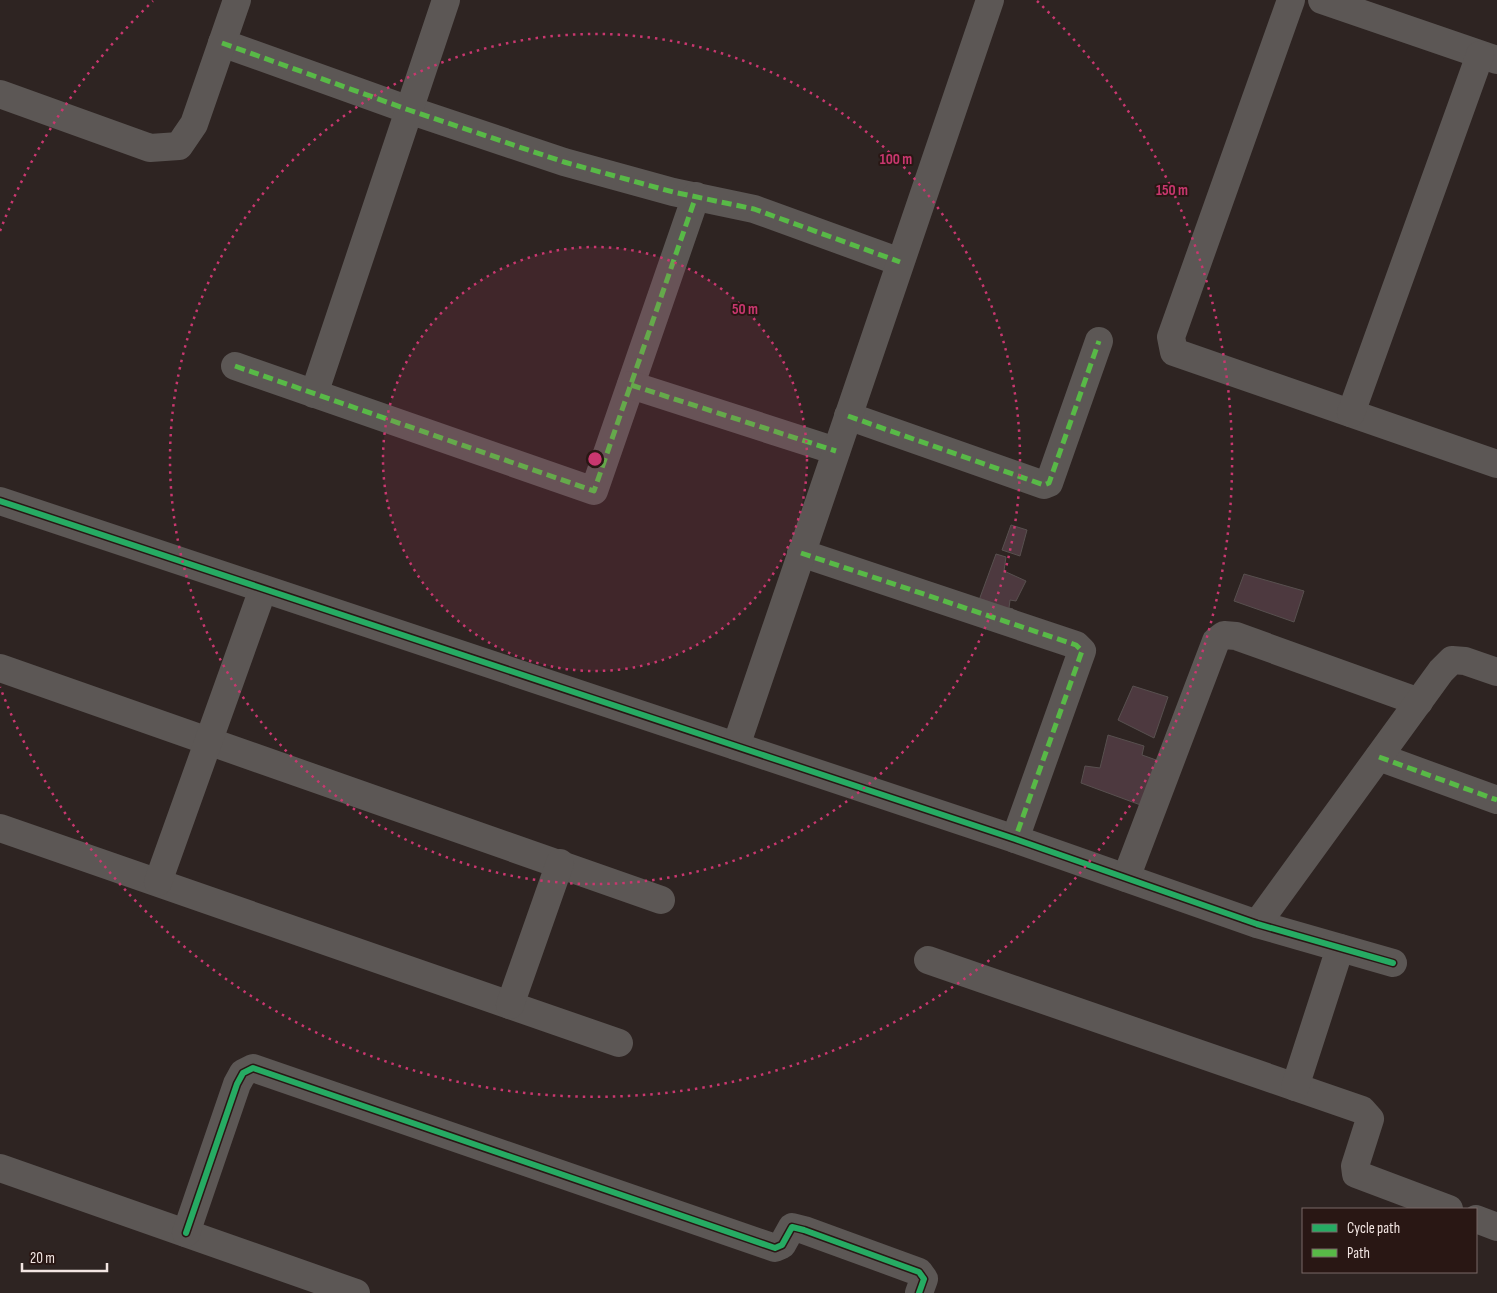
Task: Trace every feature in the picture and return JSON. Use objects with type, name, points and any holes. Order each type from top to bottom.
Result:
[{"type":"street","points":[[0,94],[150,148],[179,146],[194,124],[237,0]]},
{"type":"street","points":[[314,394],[446,0]]},
{"type":"street","points":[[736,746],[990,0]]},
{"type":"street","points":[[1291,0],[1171,337],[1174,352],[1497,464]]},
{"type":"street","points":[[1322,0],[1488,58],[1351,413]]},
{"type":"street","points":[[222,44],[564,162],[696,196],[754,208],[900,262]]},
{"type":"street","points":[[234,366],[594,491],[696,196]]},
{"type":"street","points":[[848,416],[1044,485],[1049,483],[1099,341]]},
{"type":"street","points":[[631,385],[836,451]]},
{"type":"street","points":[[0,501],[1015,839],[1257,924],[1393,964]]},
{"type":"street","points":[[802,552],[1076,645],[1082,651],[1015,839]]},
{"type":"street","points":[[158,882],[263,589]]},
{"type":"street","points":[[1126,878],[1216,641],[1224,635],[1236,636],[1419,702]]},
{"type":"street","points":[[1257,924],[1419,702],[1452,660],[1465,661],[1497,672]]},
{"type":"street","points":[[0,668],[661,900]]},
{"type":"street","points":[[1379,757],[1497,800]]},
{"type":"street","points":[[0,828],[619,1043]]},
{"type":"street","points":[[510,1004],[560,863]]},
{"type":"street","points":[[1295,1087],[1340,948]]},
{"type":"street","points":[[928,960],[1362,1110],[1370,1118],[1355,1166],[1356,1174],[1446,1208]]},
{"type":"street","points":[[186,1233],[237,1084],[243,1073],[253,1068],[775,1248],[782,1245],[792,1227],[804,1230],[919,1272],[924,1279],[919,1293]]},
{"type":"street","points":[[0,1168],[356,1293]]},
{"type":"street","points":[[1477,1219],[1497,1227]]},
{"type":"building","points":[[1011,525],[1027,530],[1020,556],[1002,550]]},
{"type":"building","points":[[996,554],[1006,557],[1004,571],[1026,581],[1016,601],[1010,600],[1009,608],[1013,609],[1013,616],[978,603]]},
{"type":"building","points":[[1244,574],[1304,591],[1294,622],[1234,601]]},
{"type":"building","points":[[1133,686],[1168,697],[1154,738],[1118,720]]},
{"type":"building","points":[[1108,735],[1144,746],[1142,755],[1159,761],[1146,807],[1081,783],[1085,766],[1100,768]]},
{"type":"marked path","points":[[222,43],[409,110],[564,162],[673,192],[754,209],[900,262]]},
{"type":"marked path","points":[[235,366],[594,491],[696,196]]},
{"type":"marked path","points":[[848,416],[1044,485],[1049,483],[1099,341]]},
{"type":"marked path","points":[[631,385],[836,451]]},
{"type":"marked path","points":[[801,553],[1076,645],[1082,651],[1015,839]]},
{"type":"marked path","points":[[1379,757],[1497,800]]},
{"type":"cycle path","points":[[0,501],[1015,839],[1257,924],[1393,963]]},
{"type":"cycle path","points":[[186,1233],[237,1084],[243,1073],[253,1068],[775,1248],[782,1245],[792,1227],[804,1230],[919,1272],[924,1279],[919,1293]]}]
